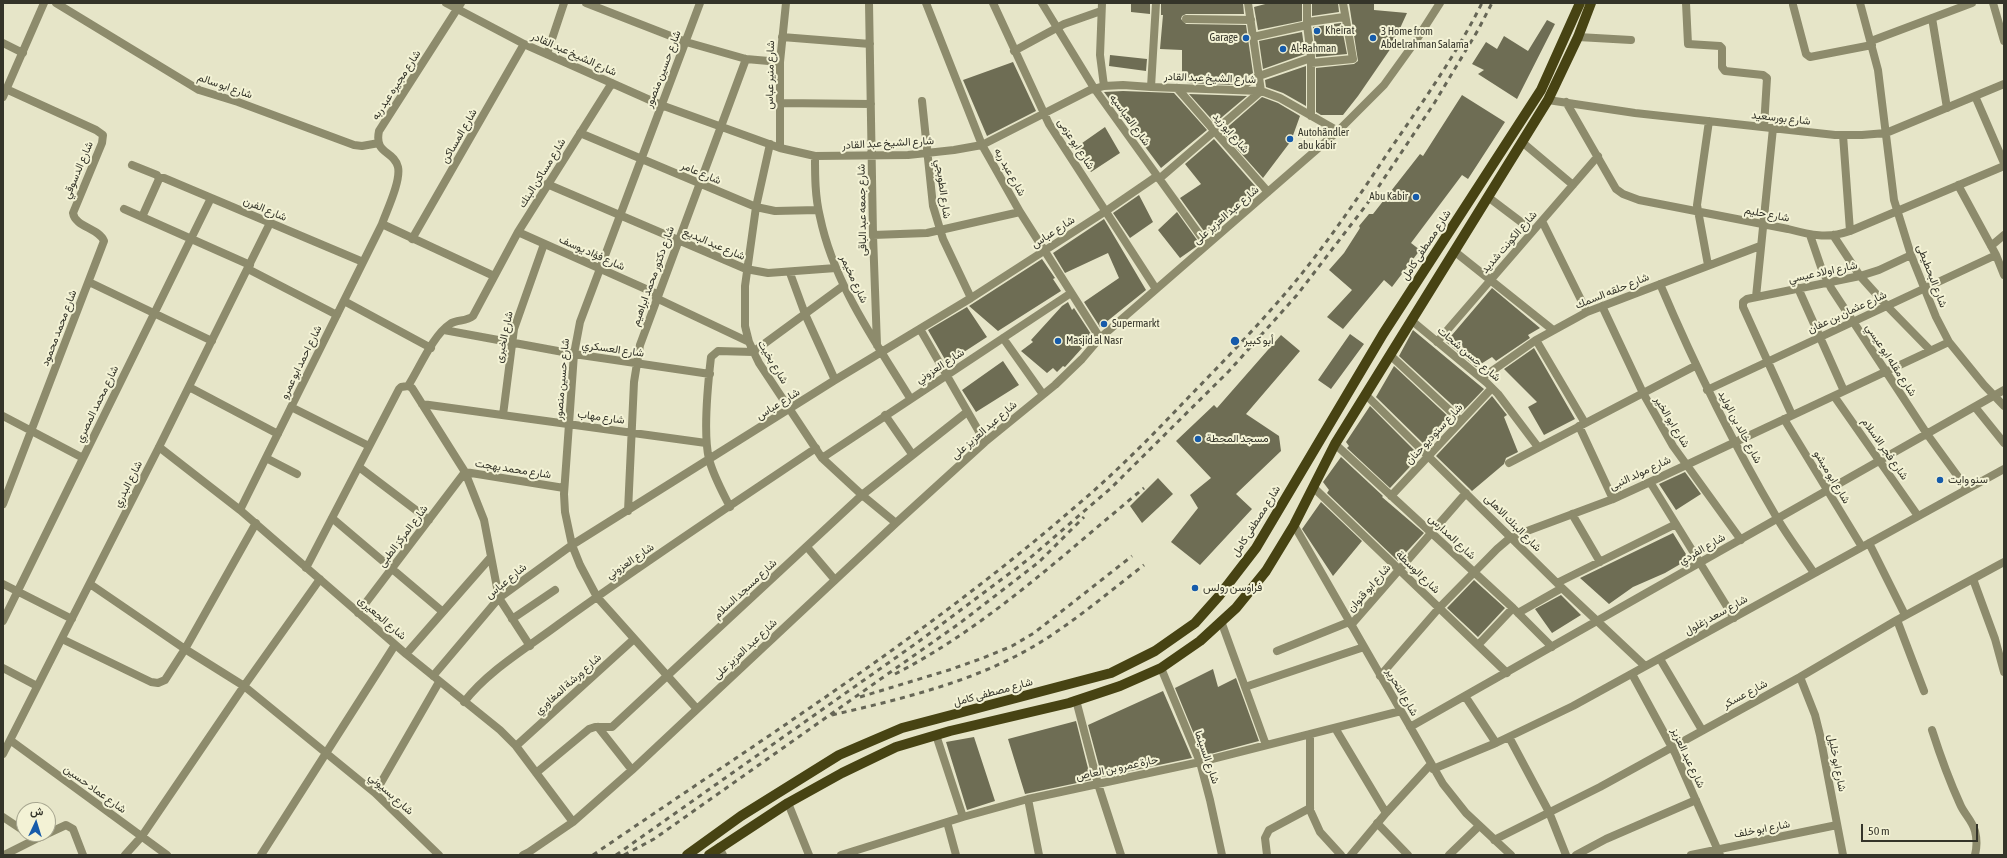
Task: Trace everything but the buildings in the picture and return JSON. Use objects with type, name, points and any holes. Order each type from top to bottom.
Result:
[{"type":"main road","name":"شارع مصطفى كامل","points":[[687,855],[741,816],[839,755],[902,728],[1111,672],[1155,651],[1195,623],[1219,596],[1256,548],[1383,334],[1541,90],[1580,3]]},
{"type":"main road","points":[[709,855],[721,851],[788,803],[842,773],[896,747],[936,735],[1076,700],[1120,686],[1162,668],[1200,641],[1236,608],[1266,570],[1294,525],[1335,444],[1548,100],[1578,37],[1591,3]]},
{"type":"street","points":[[5,93],[44,3]]},
{"type":"street","name":"شارع ابو سالم","points":[[56,3],[199,90],[238,102],[354,145],[362,146],[379,143]]},
{"type":"street","name":"شارع الشيخ عبد القادر","points":[[446,3],[459,6],[524,44],[662,105],[780,148],[815,156],[873,156],[927,153],[982,145],[1094,88],[1123,85],[1261,91],[1280,98],[1338,131]]},
{"type":"street","points":[[547,54],[564,3]]},
{"type":"street","points":[[586,3],[686,42],[746,59],[780,62]]},
{"type":"street","name":"شارع حسين منصور","points":[[697,709],[597,597],[580,565],[572,545],[565,512],[564,488],[574,354],[580,322],[599,268],[700,3]]},
{"type":"street","name":"شارع منير عباس","points":[[780,148],[780,62],[786,3]]},
{"type":"street","name":"شارع جمعه عبد الباقى","points":[[870,3],[873,235],[879,348]]},
{"type":"street","name":"شارع عبد ربه","points":[[926,3],[982,145],[1020,212],[1100,338]]},
{"type":"street","name":"شارع ابو عزمى","points":[[992,3],[1044,114],[1156,290]]},
{"type":"street","name":"شارع العباسيه","points":[[1042,3],[1094,88],[1208,245]]},
{"type":"street","points":[[1151,87],[1156,3]]},
{"type":"street","points":[[1248,3],[1261,91]]},
{"type":"street","points":[[1307,3],[1307,23],[1311,61],[1311,116]]},
{"type":"street","points":[[1237,89],[1259,76],[1311,61],[1353,59],[1344,17],[1343,3]]},
{"type":"street","name":"شارع عبد العزيز على","points":[[523,855],[530,852],[573,822],[632,770],[896,523],[985,442],[1042,393],[1055,385],[1082,359],[1100,338],[1338,131],[1384,85],[1415,42],[1440,3]]},
{"type":"street","points":[[1686,3],[1688,44],[1720,46],[1722,48],[1722,67],[1725,71],[1763,75],[1767,78],[1764,127]]},
{"type":"street","name":"شارع البحطيطى","points":[[1860,3],[1878,70],[1892,189],[1897,211],[1911,255],[1936,317],[1949,342],[2004,406]]},
{"type":"street","points":[[1793,5],[1806,54],[1810,58],[1871,43],[1972,3]]},
{"type":"street","points":[[1993,3],[2004,41]]},
{"type":"street","name":"شارع مجيره عبد ربه","points":[[379,143],[379,131],[459,6]]},
{"type":"street","points":[[1014,51],[1101,7],[1100,55],[1104,86]]},
{"type":"street","points":[[1253,37],[1307,23],[1344,17]]},
{"type":"street","points":[[1932,18],[1947,108]]},
{"type":"street","points":[[1186,19],[1251,20]]},
{"type":"street","points":[[782,37],[870,44]]},
{"type":"street","points":[[1578,37],[1631,40]]},
{"type":"street","points":[[3,43],[23,54]]},
{"type":"street","name":"شارع المساكن","points":[[412,239],[524,44]]},
{"type":"street","name":"شارع دكتور محمد ابراهيم","points":[[628,511],[636,364],[640,345],[677,241],[746,59]]},
{"type":"street","name":"شارع مساكن البنك","points":[[444,330],[451,323],[469,319],[473,316],[518,232],[547,184],[612,84]]},
{"type":"street","name":"شارع بورسعيد","points":[[1548,100],[1634,113],[1843,135],[1862,135],[1886,132],[2004,84]]},
{"type":"street","name":"شارع ابو زيد","points":[[1177,88],[1268,192]]},
{"type":"street","name":"شارع عباس","points":[[375,793],[436,679],[499,598],[572,545],[836,380],[879,348],[920,329],[971,298],[1158,177],[1261,91]]},
{"type":"street","name":"شارع الدسوقي","points":[[5,93],[96,130],[102,135],[102,143],[73,213],[75,219],[100,235]]},
{"type":"street","points":[[1975,96],[2004,164]]},
{"type":"street","name":"شارع الطوبجي","points":[[922,102],[932,206],[939,231],[971,298]]},
{"type":"street","name":"شارع حليم","points":[[1566,102],[1616,189],[1623,194],[1639,200],[1763,224],[1810,235],[1833,235],[1850,231],[2004,164]]},
{"type":"street","points":[[780,103],[871,104]]},
{"type":"street","points":[[1708,265],[1697,211],[1697,193],[1709,121]]},
{"type":"street","points":[[1756,297],[1773,128]]},
{"type":"street","name":"شارع عامر","points":[[580,134],[756,208],[775,211],[818,210]]},
{"type":"street","points":[[1843,135],[1850,231]]},
{"type":"street","points":[[1522,142],[1573,185]]},
{"type":"street","points":[[379,143],[382,150],[395,161],[399,174],[382,224],[494,276]]},
{"type":"street","name":"شارع بخيت","points":[[770,144],[756,208],[746,269],[744,303],[745,326],[748,342],[789,409],[822,458],[862,496],[896,523]]},
{"type":"street","name":"شارع مخيمر","points":[[815,156],[815,184],[818,210],[823,231],[843,286],[910,398]]},
{"type":"street","name":"شارع الكونت شديد","points":[[1437,342],[1598,156]]},
{"type":"street","name":"شارع الفرن","points":[[132,165],[159,179],[164,178],[363,262]]},
{"type":"street","points":[[142,217],[159,179]]},
{"type":"street","name":"شارع عبد البديع","points":[[547,184],[677,241],[746,269],[768,273],[790,273],[836,268]]},
{"type":"street","points":[[1958,185],[1996,255],[2004,275]]},
{"type":"street","points":[[1488,197],[1533,231]]},
{"type":"street","name":"شارع محمد المصري","points":[[3,621],[211,198]]},
{"type":"street","points":[[124,209],[249,267],[337,315]]},
{"type":"street","points":[[873,235],[914,234],[939,231],[1020,212]]},
{"type":"street","points":[[1542,221],[1587,312]]},
{"type":"street","name":"شارع البدري","points":[[4,751],[90,584],[270,223]]},
{"type":"street","name":"شارع احمد ابو عمرو","points":[[240,510],[382,224]]},
{"type":"street","name":"شارع فؤاد يوسف","points":[[518,232],[599,268],[748,342]]},
{"type":"street","name":"شارع محمد محمود","points":[[3,504],[104,245],[104,241],[100,235]]},
{"type":"street","name":"شارع مقله ابو عيسي","points":[[1810,235],[1828,282],[1927,434],[1967,489]]},
{"type":"street","points":[[1833,235],[1860,276],[1930,350]]},
{"type":"street","points":[[1991,246],[2004,235]]},
{"type":"street","name":"شارع الخبرى","points":[[503,415],[511,344],[519,313],[544,244]]},
{"type":"street","name":"شارع حلقه السمك","points":[[1482,378],[1536,340],[1587,312],[1760,246]]},
{"type":"street","points":[[1454,250],[1553,330]]},
{"type":"street","name":"شارع اولاد عيسي","points":[[1768,361],[1743,307],[1745,300],[1860,276],[1878,270],[1911,255]]},
{"type":"street","name":"شارع عثمان بن عفان","points":[[1708,390],[1996,255]]},
{"type":"street","points":[[790,273],[805,314],[836,380]]},
{"type":"street","points":[[89,282],[212,341]]},
{"type":"street","name":"شارع خالد بن الوليد","points":[[1660,284],[1695,366],[1734,442],[1777,519],[1814,573]]},
{"type":"street","points":[[730,507],[709,460],[706,443],[711,357],[718,351],[753,352],[843,286]]},
{"type":"street","points":[[1798,288],[1844,391]]},
{"type":"street","name":"شارع العزوني","points":[[822,458],[910,398],[1071,293]]},
{"type":"street","points":[[344,301],[431,348]]},
{"type":"street","name":"شارع ابو الخير","points":[[1602,306],[1643,393],[1685,464],[1741,540]]},
{"type":"street","name":"شارع حسن شحات","points":[[1411,320],[1482,378],[1492,388],[1538,447]]},
{"type":"street","points":[[920,329],[985,442]]},
{"type":"street","points":[[306,568],[399,390],[401,387],[408,386],[431,348],[444,330]]},
{"type":"street","name":"شارع العسكري","points":[[444,330],[511,344],[710,374]]},
{"type":"street","points":[[1003,338],[1042,393]]},
{"type":"street","points":[[1536,340],[1582,425],[1613,498]]},
{"type":"street","name":"شارع مولد النبى","points":[[1380,676],[1439,608],[1511,537],[1613,498],[1650,482],[1685,464],[1949,342]]},
{"type":"street","points":[[1390,355],[1461,421]]},
{"type":"street","points":[[1768,361],[1792,415]]},
{"type":"street","points":[[1509,463],[1695,366]]},
{"type":"street","name":"شارع محمد بهجت","points":[[408,386],[412,388],[465,472],[564,488]]},
{"type":"street","points":[[189,387],[278,434]]},
{"type":"street","name":"شارع ستوديو حنان","points":[[1391,496],[1492,388]]},
{"type":"street","name":"شارع الفردي","points":[[1410,728],[2004,390]]},
{"type":"street","name":"شارع البنك الاهلى","points":[[1366,396],[1597,622],[1645,666]]},
{"type":"street","name":"شارع فجر الاسلام","points":[[1834,396],[1918,516]]},
{"type":"street","name":"شارع مهاب","points":[[422,404],[706,443]]},
{"type":"street","points":[[291,407],[369,446]]},
{"type":"street","points":[[1974,407],[2004,443]]},
{"type":"street","name":"شارع مسجد السلام","points":[[536,773],[589,729],[612,726],[862,496],[912,454],[967,412]]},
{"type":"street","points":[[885,415],[912,454]]},
{"type":"street","points":[[3,416],[83,458]]},
{"type":"street","name":"شارع ابو ميشو","points":[[1784,419],[1828,491],[1865,545],[1905,615]]},
{"type":"street","name":"شارع المدارس","points":[[1335,444],[1516,610],[1552,647]]},
{"type":"street","name":"شارع الجعيرى","points":[[159,447],[240,510],[395,645],[500,730],[516,746],[573,822]]},
{"type":"street","name":"شارع العزوني","points":[[464,702],[485,680],[597,597],[816,448]]},
{"type":"street","points":[[266,458],[297,474]]},
{"type":"street","points":[[359,467],[429,520]]},
{"type":"street","name":"شارع سعد زغلول","points":[[1432,766],[1496,743],[1574,706],[2004,469]]},
{"type":"street","points":[[465,472],[484,520],[499,598],[530,646]]},
{"type":"street","name":"شارع المركز الطبى","points":[[358,613],[465,472]]},
{"type":"street","points":[[3,478],[12,482]]},
{"type":"street","points":[[1650,482],[1734,618]]},
{"type":"street","name":"شارع الوسطة","points":[[1313,487],[1507,673]]},
{"type":"street","name":"شارع ابو قنوان","points":[[1350,623],[1432,533],[1466,493]]},
{"type":"street","points":[[1572,514],[1600,562]]},
{"type":"street","points":[[332,518],[443,612]]},
{"type":"street","points":[[62,639],[151,682],[158,683],[165,680],[185,649],[256,524]]},
{"type":"street","points":[[1478,645],[1516,610],[1600,562],[1676,524]]},
{"type":"street","name":"شارع التحرير","points":[[1294,525],[1432,766],[1454,799],[1479,826],[1511,855]]},
{"type":"street","points":[[807,547],[835,580]]},
{"type":"street","points":[[406,654],[491,557]]},
{"type":"street","name":"شارع عسكر","points":[[1494,840],[1600,787],[1672,746],[1800,677],[1905,615],[2004,562]]},
{"type":"street","points":[[1973,579],[1995,639],[2004,672]]},
{"type":"street","points":[[125,855],[142,836],[244,686],[320,580]]},
{"type":"street","points":[[3,584],[72,619]]},
{"type":"street","name":"شارع بسيوني","points":[[90,584],[185,649],[244,686],[375,793],[440,855]]},
{"type":"street","points":[[512,619],[555,590]]},
{"type":"street","points":[[1897,620],[1924,691]]},
{"type":"street","points":[[1221,622],[1266,746]]},
{"type":"street","points":[[1277,651],[1350,623]]},
{"type":"street","name":"شارع ورشة المغاوري","points":[[516,746],[634,639]]},
{"type":"street","points":[[261,855],[395,645]]},
{"type":"street","points":[[1245,687],[1364,647]]},
{"type":"street","points":[[1660,659],[1702,730]]},
{"type":"street","points":[[3,668],[38,686]]},
{"type":"street","name":"شارع السينما","points":[[1162,668],[1200,762],[1212,807],[1222,855]]},
{"type":"street","name":"شارع عبد العزيز","points":[[1632,674],[1672,746],[1719,852]]},
{"type":"street","name":"شارع ابو خليل","points":[[1800,677],[1819,728],[1843,855]]},
{"type":"street","points":[[1465,696],[1496,743]]},
{"type":"street","points":[[1076,700],[1098,784],[1121,855]]},
{"type":"street","name":"حارة عمرو بن العاص","points":[[841,855],[963,817],[1028,799],[1200,762],[1401,711]]},
{"type":"street","points":[[598,727],[632,770]]},
{"type":"street","points":[[1335,728],[1386,813]]},
{"type":"street","points":[[1932,730],[1942,763],[1961,806],[1970,818],[1975,832],[1977,847],[1975,855]]},
{"type":"street","points":[[1310,734],[1310,808],[1314,821],[1320,832],[1342,855]]},
{"type":"street","points":[[936,735],[963,817]]},
{"type":"street","points":[[1509,737],[1549,812],[1566,855]]},
{"type":"street","name":"شارع عماد حسين","points":[[10,740],[167,855]]},
{"type":"street","points":[[1351,855],[1386,813],[1432,766]]},
{"type":"street","points":[[1028,799],[1039,855]]},
{"type":"street","points":[[1576,855],[1606,839],[1696,800]]},
{"type":"street","points":[[788,803],[809,855]]},
{"type":"street","points":[[1267,855],[1265,838],[1269,830],[1310,808]]},
{"type":"street","points":[[3,817],[16,826]]},
{"type":"street","points":[[947,822],[956,855]]},
{"type":"street","points":[[1377,823],[1408,855]]},
{"type":"street","points":[[56,830],[66,825],[70,826],[73,829],[83,855]]},
{"type":"street","name":"شارع ابو خلف","points":[[1690,855],[1719,852],[1838,825]]},
{"type":"street","points":[[1449,855],[1479,826]]},
{"type":"street","points":[[4,855],[30,842]]},
{"type":"railway","points":[[593,855],[778,730],[900,645],[1018,555],[1103,482],[1224,361],[1290,288],[1354,204],[1438,78],[1482,3]]},
{"type":"railway","points":[[616,855],[918,642],[1030,558],[1111,488],[1229,371],[1297,295],[1367,204],[1435,102],[1478,30],[1492,3]]},
{"type":"railway","points":[[895,674],[929,655],[993,612],[1055,563],[1144,488]]},
{"type":"railway","points":[[624,855],[654,839],[960,623],[1039,562],[1084,517]]},
{"type":"railway","points":[[860,697],[949,670],[1012,646],[1034,633],[1132,556]]},
{"type":"railway","points":[[832,715],[884,703],[937,688],[988,669],[1012,658],[1064,627],[1144,565]]},
{"type":"place","name":"Kheirat","points":[[1317,31]]},
{"type":"place","name":"Garage","points":[[1246,38]]},
{"type":"place","name":"3 Home from Abdelrahman Salama","points":[[1373,38]]},
{"type":"place","name":"Al-Rahman","points":[[1283,49]]},
{"type":"place","name":"Autohändler abu kabir","points":[[1290,139]]},
{"type":"place","name":"Abu Kabir","points":[[1416,197]]},
{"type":"place","name":"Supermarkt","points":[[1104,324]]},
{"type":"place","name":"Masjid al Nasr","points":[[1058,341]]},
{"type":"place","name":"أبو كبير","points":[[1235,341]]},
{"type":"place","name":"مسجد المحطة","points":[[1198,439]]},
{"type":"place","name":"سنو وايت","points":[[1940,480]]},
{"type":"place","name":"فراوسن رولس","points":[[1195,588]]}]
